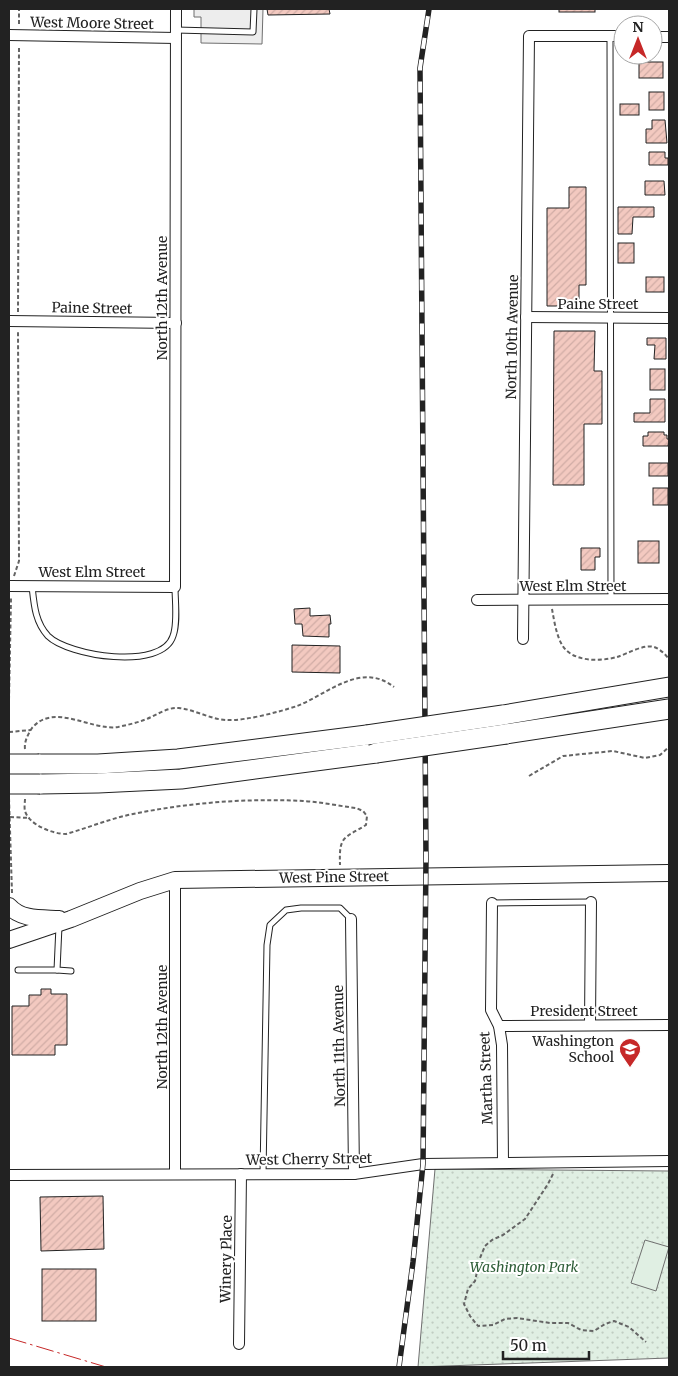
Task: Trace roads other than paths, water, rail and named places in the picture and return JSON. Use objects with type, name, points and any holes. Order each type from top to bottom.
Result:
[{"type":"highway","points":[[9,764],[98,764],[178,759],[367,735],[503,715],[669,687]]},
{"type":"highway","points":[[9,784],[98,783],[181,779],[376,753],[669,709]]},
{"type":"main road","name":"West Pine Street","points":[[9,940],[65,921],[140,891],[175,880],[669,873]]},
{"type":"main road","points":[[11,908],[23,915],[65,921]]},
{"type":"street","name":"North 12th Avenue","points":[[175,587],[176,9]]},
{"type":"street","name":"West Moore Street","points":[[14,35],[176,34]]},
{"type":"street","name":"North 10th Avenue","points":[[523,639],[529,36],[610,36]]},
{"type":"street","name":"Paine Street","points":[[526,317],[669,318]]},
{"type":"street","name":"Paine Street","points":[[14,321],[176,323]]},
{"type":"street","name":"West Elm Street","points":[[10,586],[175,587]]},
{"type":"street","name":"West Elm Street","points":[[477,600],[669,599]]},
{"type":"street","name":"North 12th Avenue","points":[[175,880],[175,1174]]},
{"type":"street","points":[[590,902],[590,1024]]},
{"type":"street","name":"Martha Street","points":[[492,903],[491,1010],[499,1026],[502,1045],[503,1163]]},
{"type":"street","name":"North 11th Avenue","points":[[351,918],[354,1174]]},
{"type":"street","name":"President Street","points":[[499,1026],[669,1024]]},
{"type":"street","name":"West Cherry Street","points":[[9,1176],[354,1174],[410,1165],[669,1161]]},
{"type":"street","name":"Winery Place","points":[[239,1344],[241,1174]]},
{"type":"lane","points":[[176,34],[253,32],[254,9]]},
{"type":"lane","points":[[610,36],[611,600]]},
{"type":"lane","points":[[32,586],[39,626],[49,638],[68,648],[91,654],[122,657],[150,654],[166,648],[173,637],[175,587]]},
{"type":"lane","points":[[492,903],[590,902]]},
{"type":"lane","points":[[263,1174],[267,946],[270,925],[286,910],[301,908],[340,908],[351,918]]},
{"type":"lane","points":[[57,970],[65,921]]},
{"type":"lane","points":[[18,970],[71,971]]},
{"type":"railway","points":[[399,1367],[413,1262],[423,1164],[426,858],[420,68],[429,9]]},
{"type":"place","name":"Washington School","points":[[630,1068]]},
{"type":"park label","name":"Washington Park","points":[[524,1267]]}]
